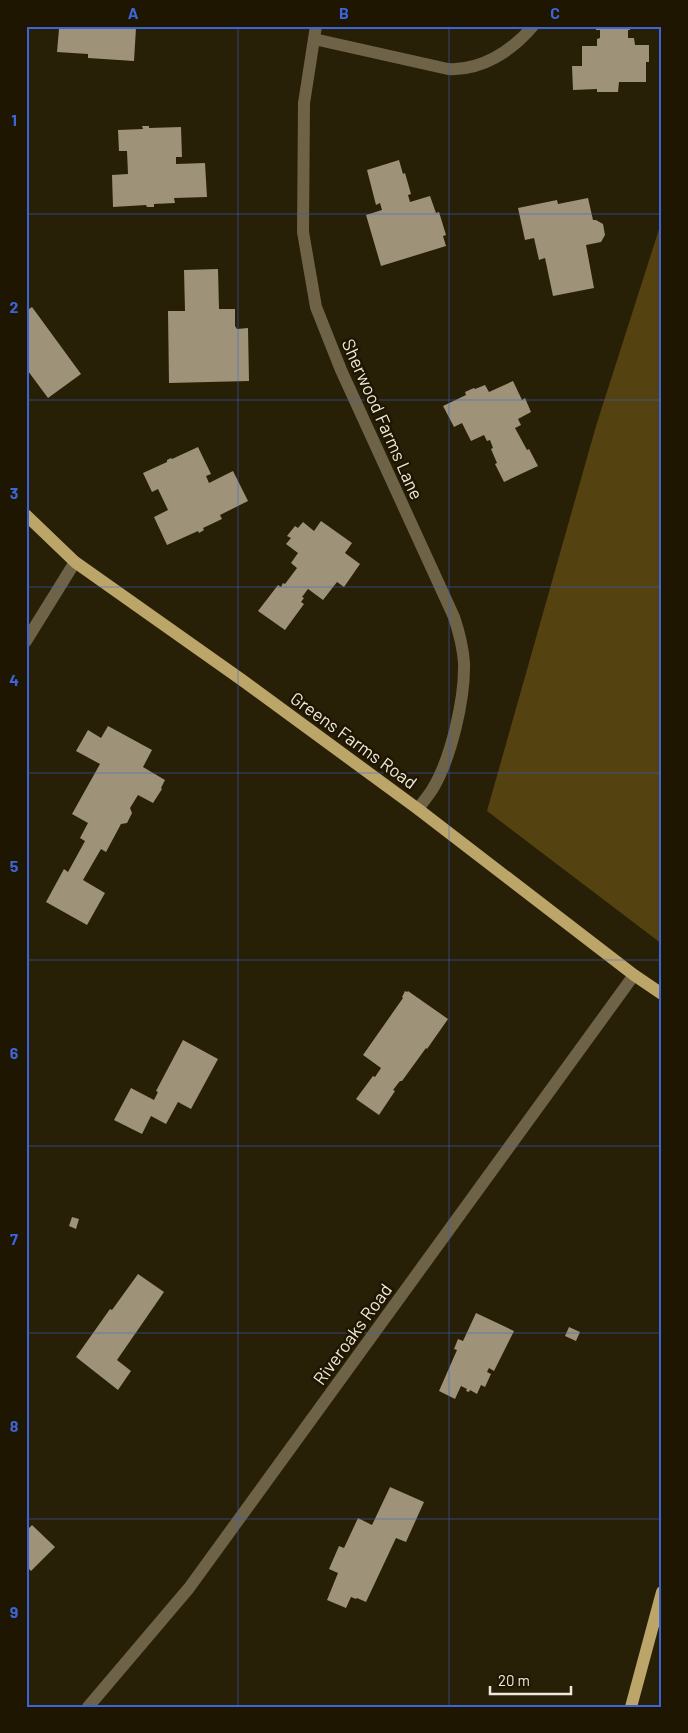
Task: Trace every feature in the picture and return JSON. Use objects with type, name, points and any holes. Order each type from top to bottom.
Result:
[{"type":"main road","name":"Greens Farms Road","points":[[26,515],[74,562],[242,680],[418,809],[634,975],[662,994]]},
{"type":"main road","points":[[631,1707],[662,1592]]},
{"type":"street","points":[[315,33],[448,69],[461,70],[474,67],[517,44],[533,26]]},
{"type":"street","name":"Sherwood Farms Lane","points":[[315,33],[304,103],[304,232],[316,307],[341,370],[454,617],[461,639],[464,662],[460,709],[451,741],[433,788],[418,809]]},
{"type":"street","points":[[26,641],[74,562]]},
{"type":"street","name":"Riveroaks Road","points":[[88,1707],[189,1588],[634,975]]},
{"type":"shaded area","points":[[662,220],[662,944],[487,811],[596,426]]},
{"type":"building","points":[[52,26],[119,26],[136,28],[134,61],[88,58],[88,54],[57,52],[59,29],[55,29]]},
{"type":"building","points":[[596,26],[630,26],[628,38],[634,38],[635,45],[649,45],[649,62],[646,62],[646,82],[619,82],[618,92],[597,92],[597,89],[573,90],[572,66],[582,66],[582,46],[597,46],[600,30],[596,30]]},
{"type":"building","points":[[142,126],[149,126],[149,128],[181,127],[182,157],[176,157],[176,164],[205,163],[207,197],[174,198],[175,203],[154,204],[154,207],[147,207],[146,205],[113,207],[112,175],[128,174],[127,151],[119,151],[118,130],[143,129]]},
{"type":"building","points":[[399,160],[411,194],[408,195],[410,202],[430,196],[436,213],[439,212],[446,235],[443,236],[446,246],[381,266],[366,215],[382,210],[380,203],[376,205],[367,170]]},
{"type":"building","points":[[588,198],[593,220],[603,224],[605,235],[601,242],[586,245],[594,288],[553,296],[545,258],[539,260],[534,238],[525,240],[518,208],[557,200],[558,204]]},
{"type":"building","points":[[218,269],[219,309],[235,309],[235,326],[237,329],[248,328],[249,381],[169,383],[168,311],[185,311],[184,270]]},
{"type":"building","points":[[32,307],[81,374],[48,398],[28,371],[26,372],[26,311]]},
{"type":"building","points":[[513,381],[522,400],[525,398],[531,412],[518,419],[521,425],[515,428],[538,466],[504,482],[495,464],[497,463],[491,449],[493,448],[490,440],[487,441],[484,435],[471,441],[462,423],[454,427],[443,406],[466,395],[465,392],[474,388],[485,385],[489,392]]},
{"type":"building","points":[[198,447],[211,474],[206,476],[209,483],[233,471],[248,501],[220,515],[222,519],[203,528],[204,530],[199,533],[198,531],[167,545],[154,517],[168,510],[158,489],[152,492],[143,473],[167,462],[171,458]]},
{"type":"building","points":[[321,521],[352,543],[345,553],[360,564],[344,587],[337,582],[323,600],[308,589],[302,597],[304,598],[301,602],[304,604],[285,630],[258,611],[278,585],[281,587],[283,583],[285,584],[297,568],[291,563],[298,553],[286,544],[291,538],[287,536],[295,526],[298,528],[303,522],[314,531]]},
{"type":"building","points":[[108,726],[152,750],[143,767],[165,780],[162,789],[153,803],[138,795],[130,808],[132,813],[127,823],[121,824],[106,852],[101,849],[83,880],[105,893],[87,925],[46,902],[64,869],[68,872],[85,841],[80,838],[88,823],[72,814],[100,764],[76,751],[88,730],[101,738]]},
{"type":"building","points":[[405,991],[408,991],[448,1019],[427,1049],[393,1090],[395,1091],[379,1115],[356,1099],[381,1068],[363,1055],[403,998]]},
{"type":"building","points":[[183,1040],[218,1059],[191,1109],[178,1102],[166,1124],[151,1116],[142,1134],[114,1120],[131,1088],[154,1100],[158,1092],[156,1091]]},
{"type":"building","points":[[72,1217],[79,1219],[76,1229],[69,1226]]},
{"type":"building","points":[[138,1274],[164,1292],[117,1360],[131,1371],[118,1390],[76,1357]]},
{"type":"building","points":[[476,1313],[514,1331],[494,1371],[489,1368],[487,1372],[491,1374],[485,1387],[481,1385],[477,1394],[470,1390],[469,1392],[466,1391],[467,1389],[461,1386],[455,1399],[439,1391],[457,1350],[454,1349],[458,1339],[463,1341]]},
{"type":"building","points":[[569,1327],[580,1332],[576,1341],[565,1336]]},
{"type":"building","points":[[390,1487],[424,1502],[406,1542],[396,1538],[366,1602],[351,1597],[346,1608],[327,1600],[338,1573],[329,1569],[339,1546],[344,1548],[358,1518],[372,1525]]},
{"type":"building","points":[[32,1525],[55,1547],[31,1571],[29,1569],[26,1571],[26,1531]]}]
